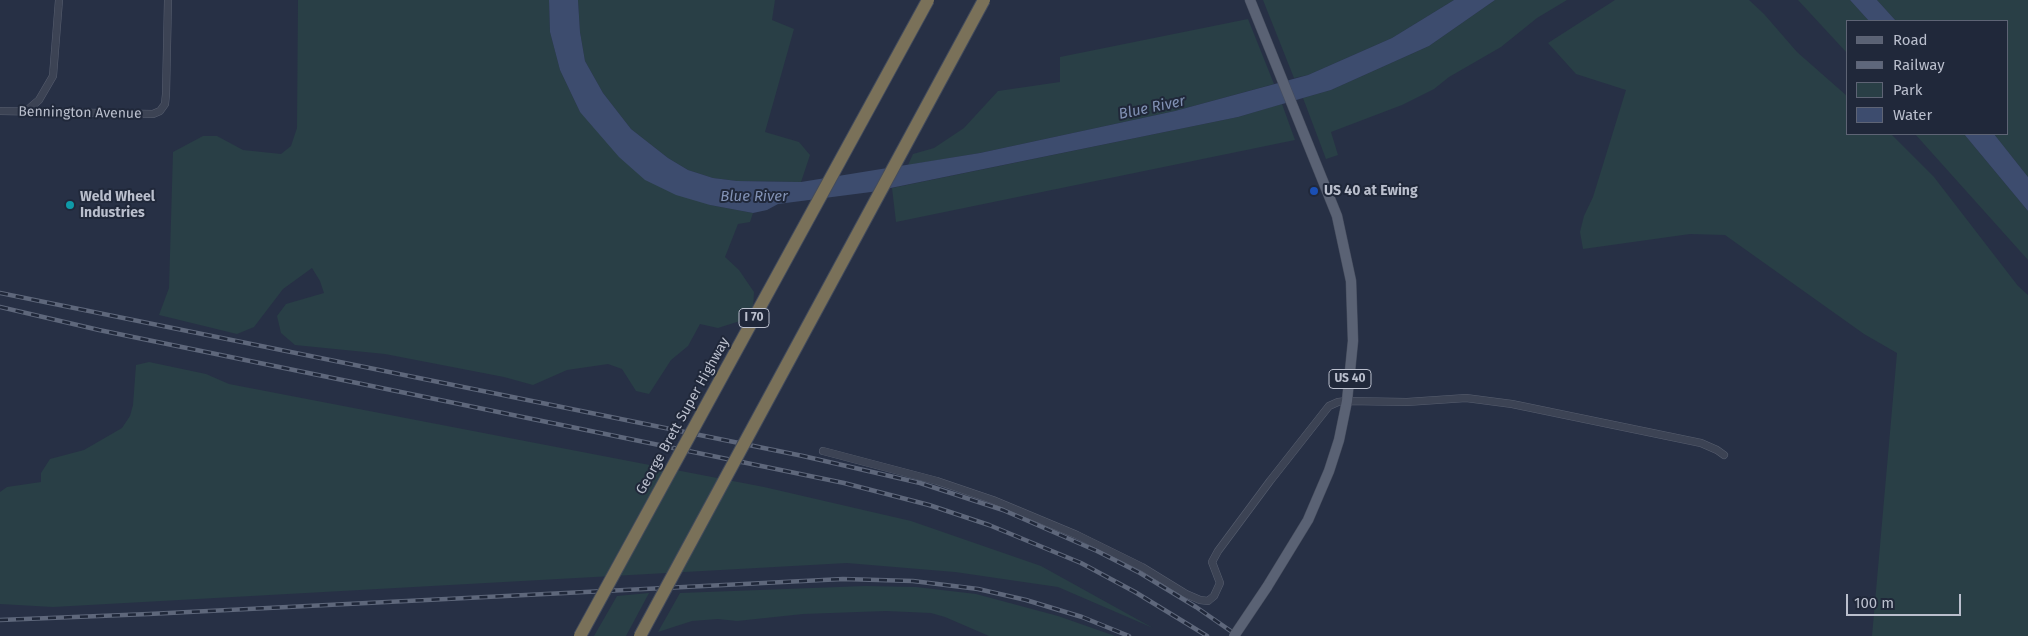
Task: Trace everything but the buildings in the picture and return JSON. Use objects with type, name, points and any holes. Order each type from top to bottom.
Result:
[{"type":"highway","name":"George Brett Super Highway","points":[[580,636],[928,0]]},
{"type":"highway","points":[[640,636],[984,0]]},
{"type":"main road","name":"US 40","points":[[1234,636],[1267,587],[1318,500],[1339,440],[1348,401],[1352,341],[1351,281],[1337,216],[1250,0]]},
{"type":"street","points":[[25,112],[39,100],[54,76],[59,0]]},
{"type":"street","name":"Bennington Avenue","points":[[0,112],[153,114],[160,111],[165,104],[166,94],[168,0]]},
{"type":"street","points":[[823,451],[937,481],[993,500],[1078,535],[1142,567],[1200,600],[1208,601],[1214,596],[1220,583],[1212,562],[1218,551],[1270,481],[1330,406],[1348,401],[1407,402],[1466,398],[1512,404],[1701,443],[1724,455]]},
{"type":"green space","points":[[298,0],[549,0],[550,32],[560,70],[580,112],[710,205],[753,213],[750,222],[738,224],[725,257],[739,270],[754,292],[753,310],[740,321],[718,328],[700,324],[688,346],[671,360],[649,394],[636,391],[622,369],[608,364],[567,370],[533,385],[504,377],[385,354],[295,345],[281,333],[277,316],[286,304],[324,293],[320,281],[312,268],[283,289],[254,327],[237,334],[159,315],[169,288],[173,152],[203,136],[217,136],[243,150],[281,154],[291,146],[297,128]]},
{"type":"green space","points":[[578,0],[775,0],[772,20],[794,29],[765,132],[799,142],[810,155],[801,182],[737,181],[713,178],[688,170],[668,158],[631,129],[603,93],[585,61],[580,32]]},
{"type":"green space","points":[[1263,0],[1454,0],[1392,38],[1308,75],[1294,78]]},
{"type":"green space","points":[[1495,0],[1567,0],[1537,18],[1501,47],[1449,77],[1434,89],[1402,105],[1331,132],[1338,155],[1326,159],[1303,98],[1331,90],[1429,46]]},
{"type":"green space","points":[[1615,0],[1749,0],[1764,14],[1797,52],[1846,95],[1846,135],[1892,135],[1934,177],[2018,286],[2028,295],[2028,636],[1872,636],[1897,353],[1864,334],[1725,235],[1690,234],[1583,249],[1580,232],[1584,216],[1593,197],[1626,90],[1576,74],[1548,43]]},
{"type":"green space","points":[[1798,0],[1850,0],[1868,20],[1846,20],[1846,52]]},
{"type":"green space","points":[[1877,0],[2028,0],[2028,177],[1995,135],[2008,135],[2008,20],[1895,20]]},
{"type":"green space","points":[[1248,19],[1274,84],[1175,111],[980,153],[908,165],[913,154],[934,148],[964,128],[998,91],[1060,82],[1060,57]]},
{"type":"green space","points":[[1282,104],[1295,140],[896,222],[892,188],[1238,117]]},
{"type":"green space","points":[[1916,135],[1965,135],[2028,211],[2028,260]]},
{"type":"green space","points":[[149,362],[206,374],[229,384],[764,487],[911,521],[1041,566],[1153,628],[1058,587],[955,572],[847,563],[53,607],[0,604],[0,492],[7,487],[41,482],[41,473],[50,459],[84,450],[122,428],[130,416],[133,405],[136,365]]},
{"type":"green space","points":[[865,586],[916,587],[976,594],[1058,616],[1115,636],[989,636],[931,613],[886,611],[803,614],[737,621],[718,619],[692,621],[658,632],[680,593]]},
{"type":"green space","points":[[649,593],[626,636],[594,636],[617,596]]},
{"type":"water","name":"Blue River","points":[[549,0],[578,0],[580,32],[585,61],[603,93],[631,129],[668,158],[688,170],[713,178],[737,181],[801,182],[980,153],[1175,111],[1308,75],[1392,38],[1454,0],[1495,0],[1429,46],[1331,90],[1238,117],[871,192],[778,204],[767,210],[753,213],[710,205],[676,195],[645,180],[619,157],[580,112],[560,70],[550,32]]},
{"type":"water","points":[[1850,0],[1877,0],[1895,20],[1868,20]]},
{"type":"water","points":[[1965,135],[1995,135],[2028,177],[2028,211]]},
{"type":"railway","points":[[0,293],[803,456],[920,483],[1003,510],[1097,551],[1140,573],[1196,607],[1238,636]]},
{"type":"railway","points":[[0,307],[99,330],[844,483],[929,505],[989,525],[1081,563],[1135,592],[1207,636]]},
{"type":"railway","points":[[0,620],[843,579],[913,581],[978,589],[1026,600],[1082,617],[1129,636]]},
{"type":"place","name":"US 40 at Ewing","points":[[1314,191]]},
{"type":"place","name":"Weld Wheel Industries","points":[[70,205]]}]
